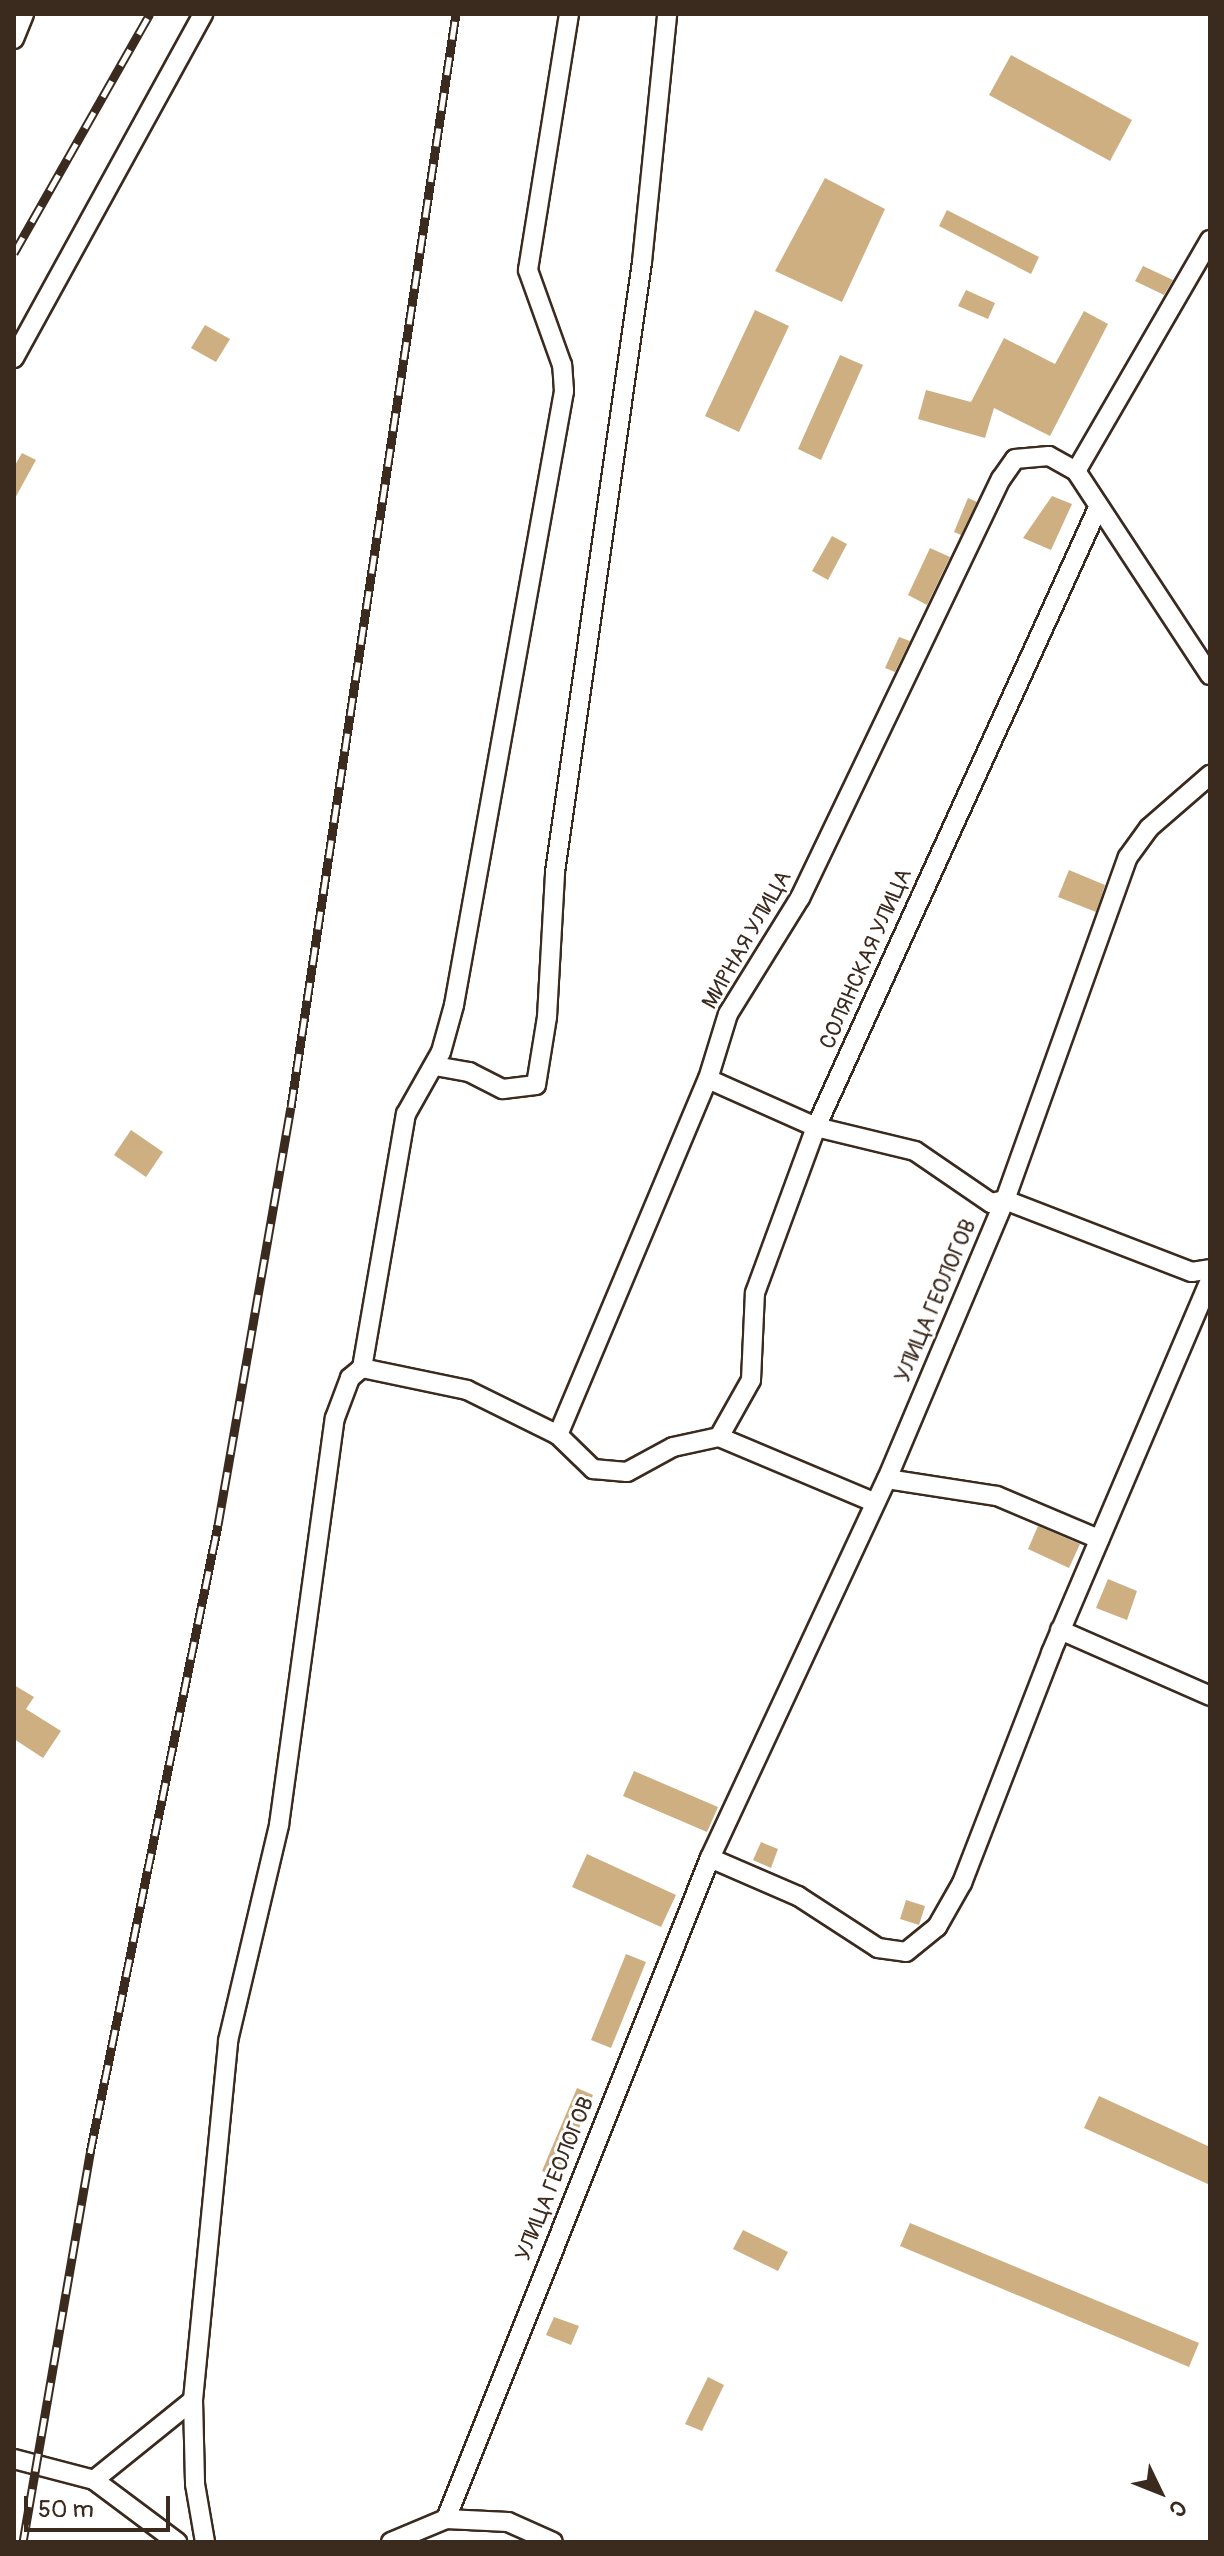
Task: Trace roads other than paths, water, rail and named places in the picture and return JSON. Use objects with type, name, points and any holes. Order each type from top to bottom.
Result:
[{"type":"street","points":[[14,39],[24,14]]},
{"type":"street","points":[[14,358],[203,14]]},
{"type":"street","points":[[205,2542],[195,2484],[193,2400],[228,2041],[279,1825],[335,1418],[350,1378],[362,1368],[406,1114],[435,1066],[457,989],[564,391],[562,365],[528,270],[569,14]]},
{"type":"street","points":[[435,1066],[469,1072],[503,1089],[536,1085],[547,1017],[555,872],[642,262],[667,14]]},
{"type":"street","points":[[1210,240],[1076,471],[1097,510],[1210,675]]},
{"type":"street","name":"МИРНАЯ УЛИЦА","points":[[558,1435],[708,1079],[728,1014],[800,898],[1001,479],[1015,459],[1049,456],[1076,471]]},
{"type":"street","name":"СОЛЯНСКАЯ УЛИЦА","points":[[719,1437],[751,1380],[755,1293],[816,1127],[1097,510]]},
{"type":"street","name":"УЛИЦА ГЕОЛОГОВ","points":[[446,2519],[710,1858],[871,1501],[887,1479],[1005,1200],[1128,857],[1149,828],[1210,775]]},
{"type":"street","points":[[708,1079],[816,1127],[915,1151],[991,1203],[1005,1200],[1192,1272],[1210,1269]]},
{"type":"street","points":[[710,1858],[798,1896],[878,1948],[906,1952],[937,1927],[962,1883],[1060,1630],[1210,1280]]},
{"type":"street","points":[[362,1368],[467,1390],[558,1435],[593,1469],[616,1473],[673,1447],[719,1437],[871,1501]]},
{"type":"street","points":[[887,1479],[997,1496],[1099,1539]]},
{"type":"street","points":[[1060,1630],[1210,1696]]},
{"type":"street","points":[[94,2480],[193,2400]]},
{"type":"street","points":[[14,2459],[94,2480],[177,2542]]},
{"type":"street","points":[[391,2542],[446,2519],[508,2522],[553,2542]]},
{"type":"railway","points":[[14,253],[150,14]]},
{"type":"railway","points":[[23,2542],[90,2153],[218,1525],[291,1107],[456,14]]}]
